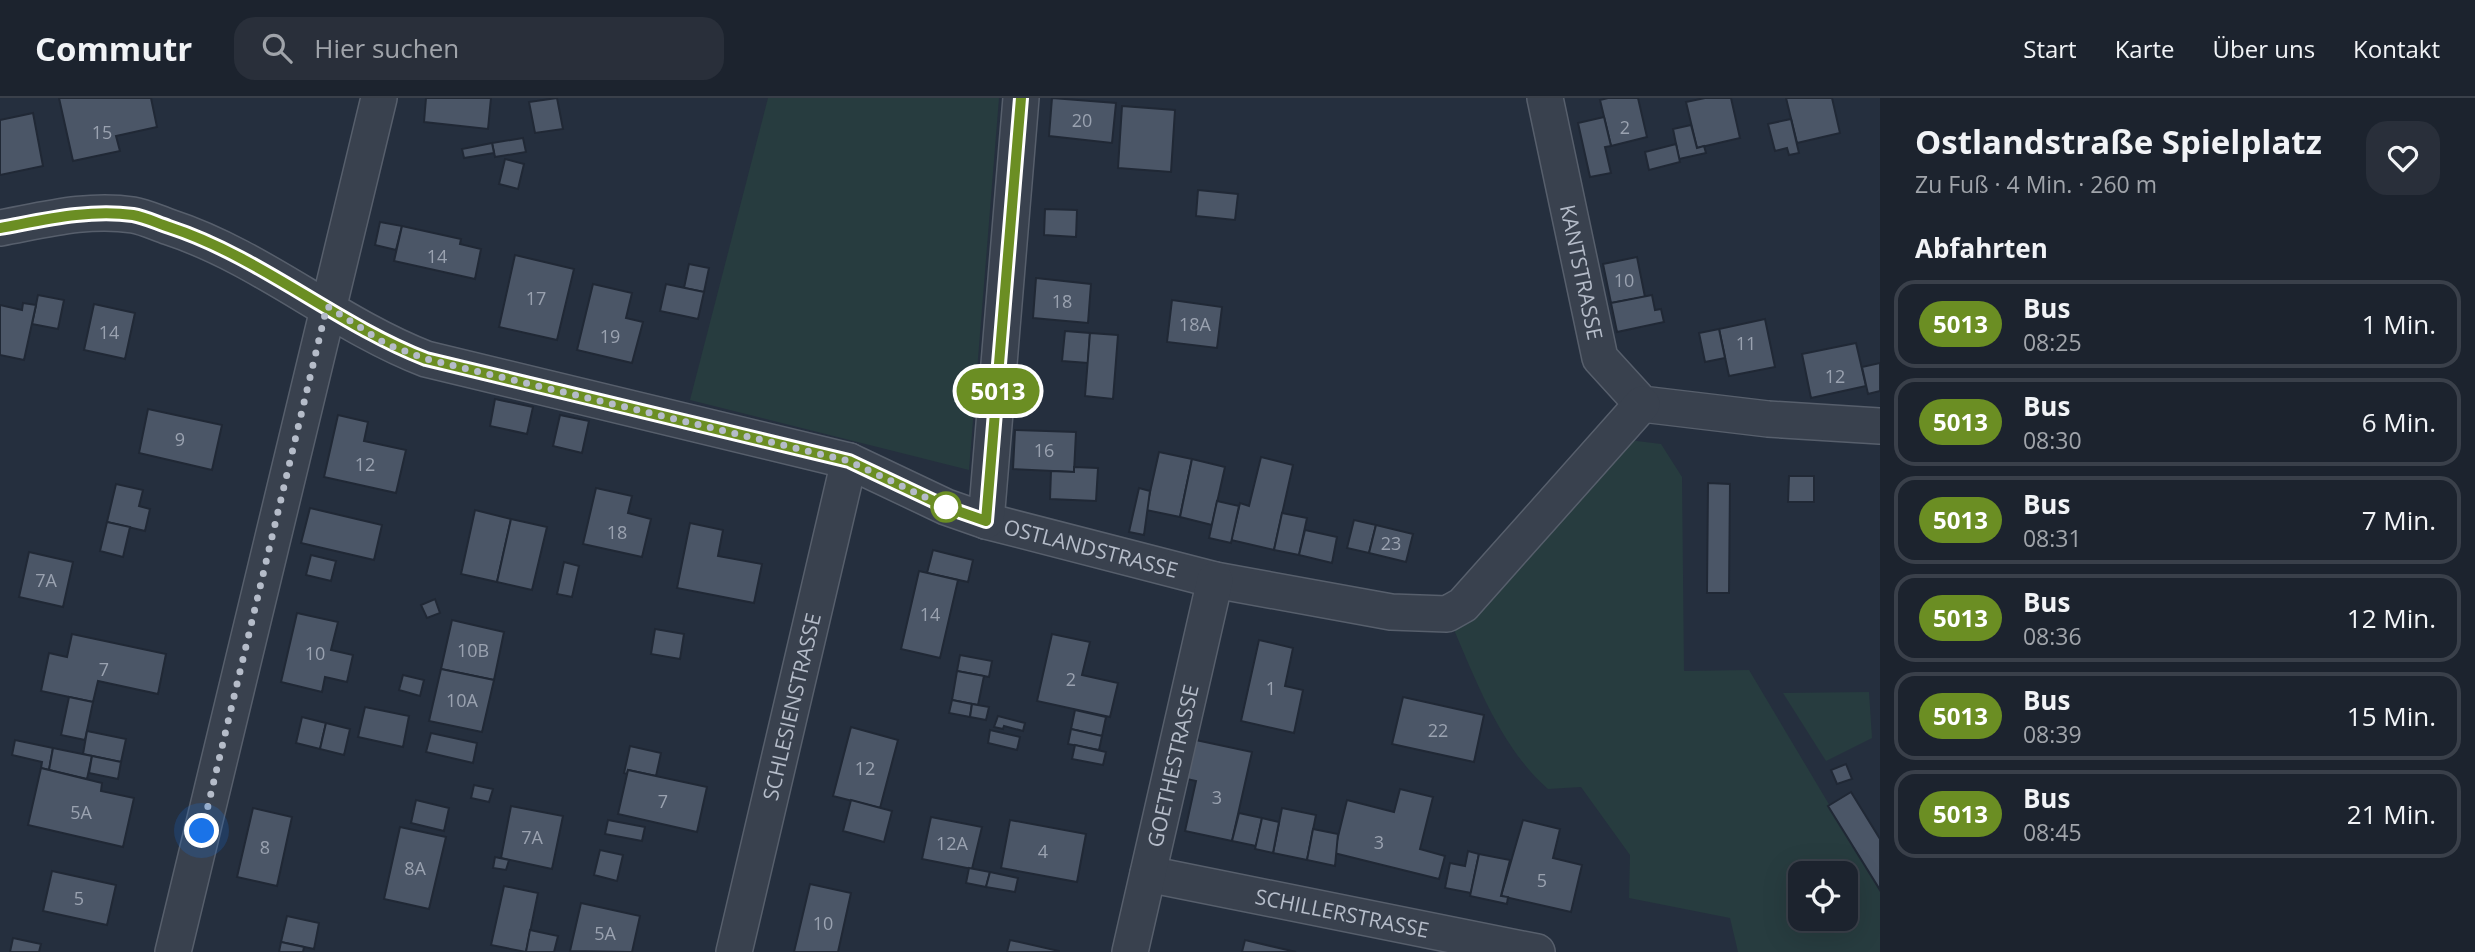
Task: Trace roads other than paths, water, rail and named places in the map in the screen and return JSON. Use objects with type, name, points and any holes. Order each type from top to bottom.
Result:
[{"type":"street","points":[[173,952],[379,98]]},
{"type":"street","points":[[986,521],[1021,98]]},
{"type":"street","name":"KANTSTRASSE","points":[[1545,98],[1600,358],[1642,404]]},
{"type":"street","name":"OSTLANDSTRASSE","points":[[0,228],[79,214],[134,215],[203,238],[327,306],[386,344],[426,359],[849,461],[946,507],[986,521],[1215,580],[1391,612],[1447,614],[1468,600],[1642,404]]},
{"type":"street","points":[[1642,404],[1768,419],[1880,426]]},
{"type":"street","name":"SCHLESIENSTRASSE","points":[[734,952],[849,461]]},
{"type":"street","name":"GOETHESTRASSE","points":[[1129,952],[1215,580]]},
{"type":"street","name":"SCHILLERSTRASSE","points":[[1148,874],[1536,952]]}]
